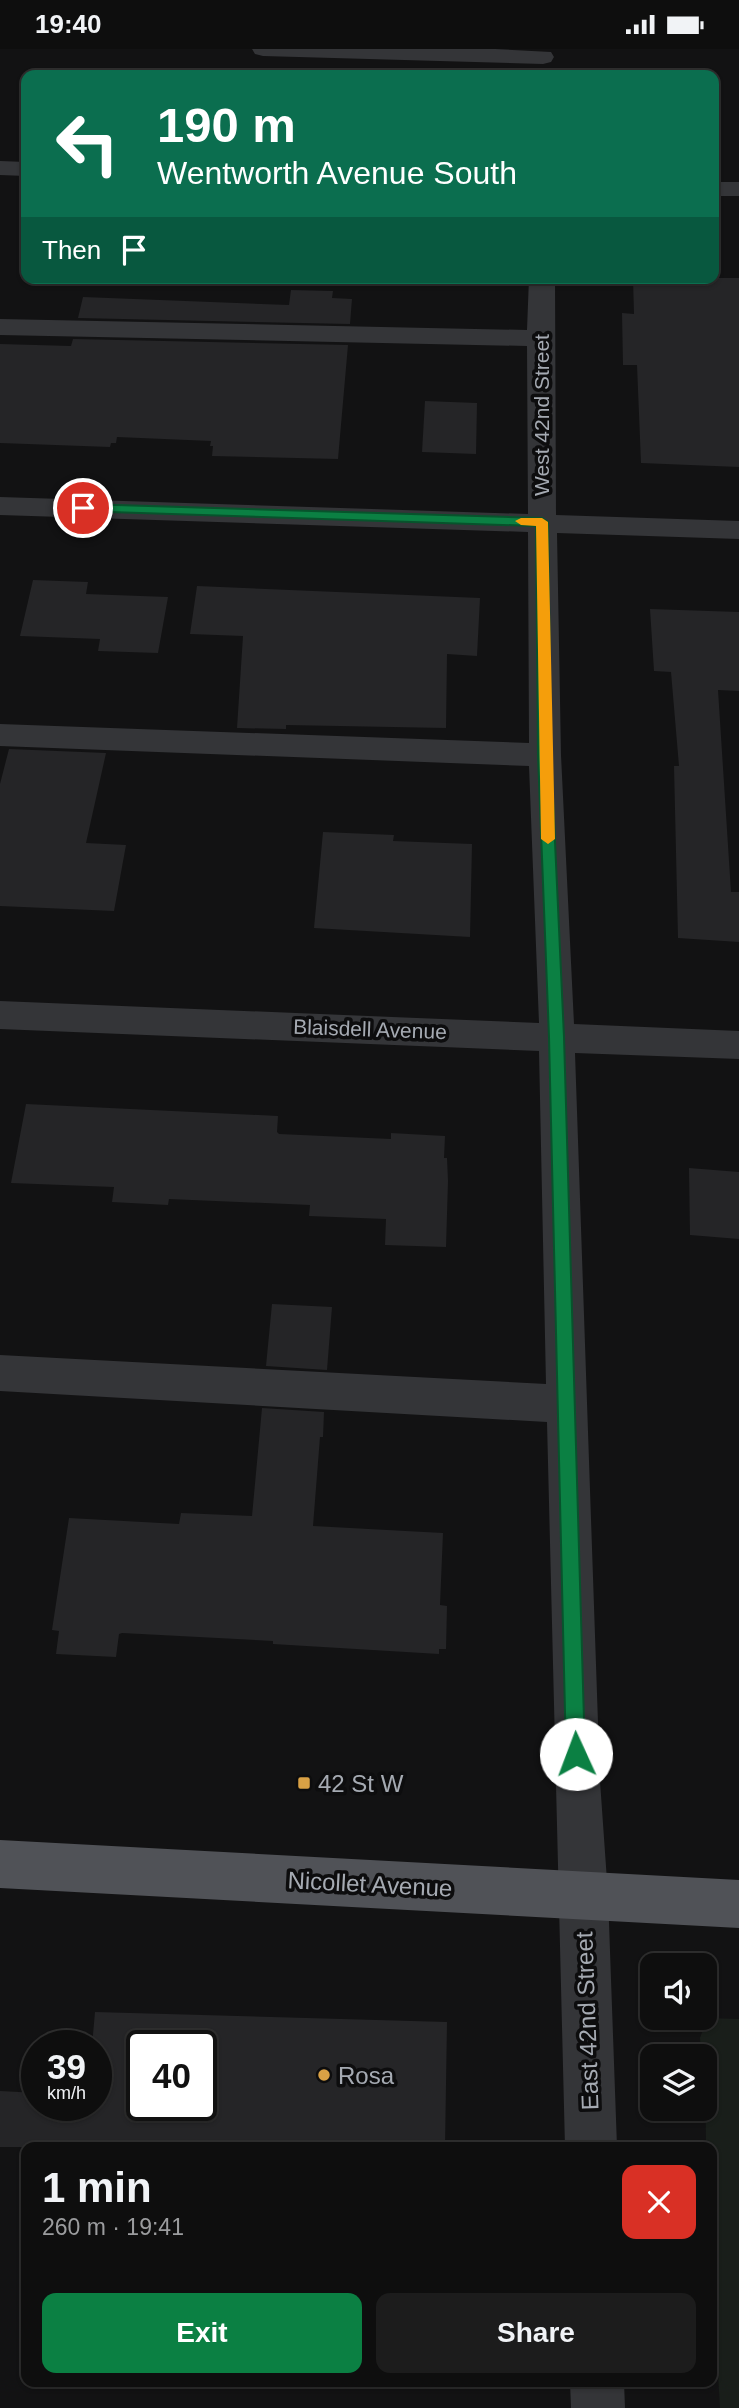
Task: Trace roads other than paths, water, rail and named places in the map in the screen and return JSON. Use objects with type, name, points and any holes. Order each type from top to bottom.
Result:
[{"type":"main road","name":"Nicollet Avenue","points":[[0,1864],[739,1904]]},
{"type":"street","points":[[263,49],[543,60]]},
{"type":"street","points":[[0,168],[21,169]]},
{"type":"street","points":[[719,188],[739,189]]},
{"type":"street","name":"West 42nd Street","points":[[542,284],[540,338],[545,755],[557,1037],[577,1781],[584,1895]]},
{"type":"street","points":[[0,327],[540,338]]},
{"type":"street","points":[[0,506],[739,530]]},
{"type":"street","points":[[0,735],[545,755]]},
{"type":"street","name":"Blaisdell Avenue","points":[[0,1015],[739,1045]]},
{"type":"street","points":[[0,1373],[565,1404]]},
{"type":"street","name":"East 42nd Street","points":[[584,1895],[591,2142]]},
{"type":"street","points":[[597,2387],[598,2408]]},
{"type":"place","name":"42 St W","points":[[304,1783]]},
{"type":"place","name":"Rosa","points":[[324,2075]]}]
